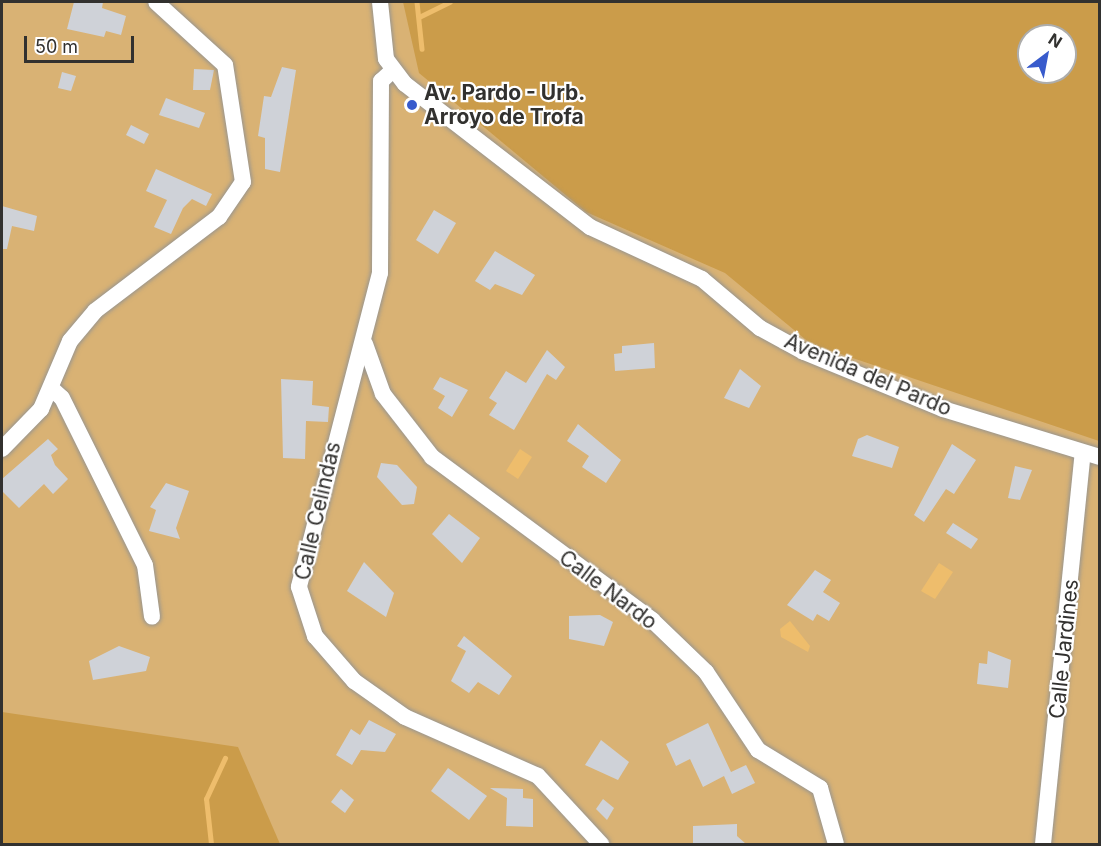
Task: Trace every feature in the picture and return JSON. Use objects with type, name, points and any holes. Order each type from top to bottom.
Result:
[{"type":"street","points":[[2,449],[41,410],[52,389],[70,341],[95,311],[219,217],[243,182],[225,65],[156,2]]},
{"type":"street","points":[[380,2],[393,70]]},
{"type":"street","name":"Calle Celindas","points":[[393,70],[381,81],[380,273],[364,344],[323,478],[299,587],[315,636],[354,681],[405,717],[538,776],[601,844]]},
{"type":"street","name":"Avenida del Pardo","points":[[393,70],[548,199],[590,227],[702,279],[760,328],[804,352],[943,409],[1100,457]]},
{"type":"street","name":"Calle Nardo","points":[[364,344],[383,394],[432,457],[652,620],[691,657],[758,750],[820,788],[836,844]]},
{"type":"street","points":[[52,389],[62,398],[145,565],[152,617]]},
{"type":"street","name":"Calle Jardines","points":[[1043,844],[1083,453]]},
{"type":"shaded area","points":[[2,2],[1099,2],[1099,844],[2,844]]},
{"type":"shaded area","points":[[403,2],[1099,2],[1099,441],[811,344],[725,273],[586,212],[419,73]]},
{"type":"shaded area","points":[[520,449],[532,457],[518,479],[506,471]]},
{"type":"shaded area","points":[[939,563],[953,572],[935,599],[921,591]]},
{"type":"shaded area","points":[[790,621],[810,646],[808,652],[781,637],[780,629]]},
{"type":"shaded area","points":[[2,712],[238,747],[280,844],[2,844]]},
{"type":"building","points":[[74,2],[103,2],[102,8],[126,16],[121,35],[106,31],[104,37],[67,29]]},
{"type":"building","points":[[282,67],[296,70],[280,172],[265,169],[265,138],[258,136],[264,96],[271,97]]},
{"type":"building","points":[[194,69],[214,70],[210,90],[193,90]]},
{"type":"building","points":[[62,72],[76,76],[71,91],[58,88]]},
{"type":"building","points":[[166,98],[205,113],[199,128],[159,115]]},
{"type":"building","points":[[131,125],[149,134],[144,144],[126,135]]},
{"type":"building","points":[[156,169],[212,194],[206,206],[192,199],[183,208],[171,234],[154,227],[167,200],[146,191]]},
{"type":"building","points":[[2,206],[37,216],[34,231],[12,226],[7,249],[2,249]]},
{"type":"building","points":[[434,210],[456,223],[438,254],[416,240]]},
{"type":"building","points":[[495,251],[535,275],[522,295],[495,284],[490,290],[475,281]]},
{"type":"building","points":[[654,343],[655,368],[615,371],[614,354],[622,353],[622,346]]},
{"type":"building","points":[[547,350],[565,367],[556,380],[547,374],[514,430],[489,415],[497,403],[489,398],[506,371],[526,383]]},
{"type":"building","points":[[740,369],[761,386],[749,408],[724,398]]},
{"type":"building","points":[[440,377],[468,390],[452,417],[438,408],[445,396],[433,389]]},
{"type":"building","points":[[281,379],[313,381],[312,405],[329,407],[328,422],[306,421],[305,459],[283,458]]},
{"type":"building","points":[[578,424],[621,460],[606,483],[582,467],[589,456],[567,441]]},
{"type":"building","points":[[867,435],[899,447],[892,468],[852,456],[858,439]]},
{"type":"building","points":[[48,439],[58,449],[51,455],[55,465],[68,479],[53,494],[44,484],[19,508],[2,491],[2,479]]},
{"type":"building","points":[[952,444],[976,460],[954,494],[946,489],[924,522],[914,515]]},
{"type":"building","points":[[381,463],[397,465],[417,487],[414,504],[402,505],[377,477]]},
{"type":"building","points":[[1015,466],[1032,470],[1020,500],[1008,498]]},
{"type":"building","points":[[166,483],[189,491],[176,528],[180,539],[149,531],[156,510],[150,507]]},
{"type":"building","points":[[449,514],[480,538],[462,563],[432,534]]},
{"type":"building","points":[[953,523],[978,539],[971,549],[946,533]]},
{"type":"building","points":[[364,562],[394,593],[386,617],[347,591]]},
{"type":"building","points":[[815,570],[831,580],[823,592],[840,603],[829,621],[817,614],[813,621],[787,605]]},
{"type":"building","points":[[600,615],[613,622],[604,646],[569,639],[569,616]]},
{"type":"building","points":[[464,636],[512,676],[499,695],[478,682],[469,693],[451,681],[466,651],[457,646]]},
{"type":"building","points":[[119,646],[150,657],[146,671],[93,680],[89,661]]},
{"type":"building","points":[[988,651],[1011,660],[1008,688],[977,684],[979,663],[987,664]]},
{"type":"building","points":[[369,720],[396,734],[385,752],[361,750],[352,765],[336,755],[351,729],[360,735]]},
{"type":"building","points":[[708,723],[731,772],[746,765],[755,783],[732,794],[724,776],[703,787],[690,759],[676,766],[666,744]]},
{"type":"building","points":[[601,740],[629,762],[618,780],[585,765]]},
{"type":"building","points":[[448,768],[487,796],[469,820],[431,791]]},
{"type":"building","points":[[490,788],[523,789],[523,798],[533,799],[533,827],[506,826],[507,798]]},
{"type":"building","points":[[341,789],[354,800],[345,813],[331,802]]},
{"type":"building","points":[[603,799],[614,808],[607,820],[596,809]]},
{"type":"building","points":[[737,824],[737,836],[746,844],[693,844],[693,826]]},
{"type":"waterway","points":[[417,2],[422,49]]},
{"type":"waterway","points":[[419,17],[450,2]]},
{"type":"waterway","points":[[211,844],[206,799],[225,758]]},
{"type":"place","name":"Av. Pardo - Urb. Arroyo de Trofa","points":[[412,105]]}]
